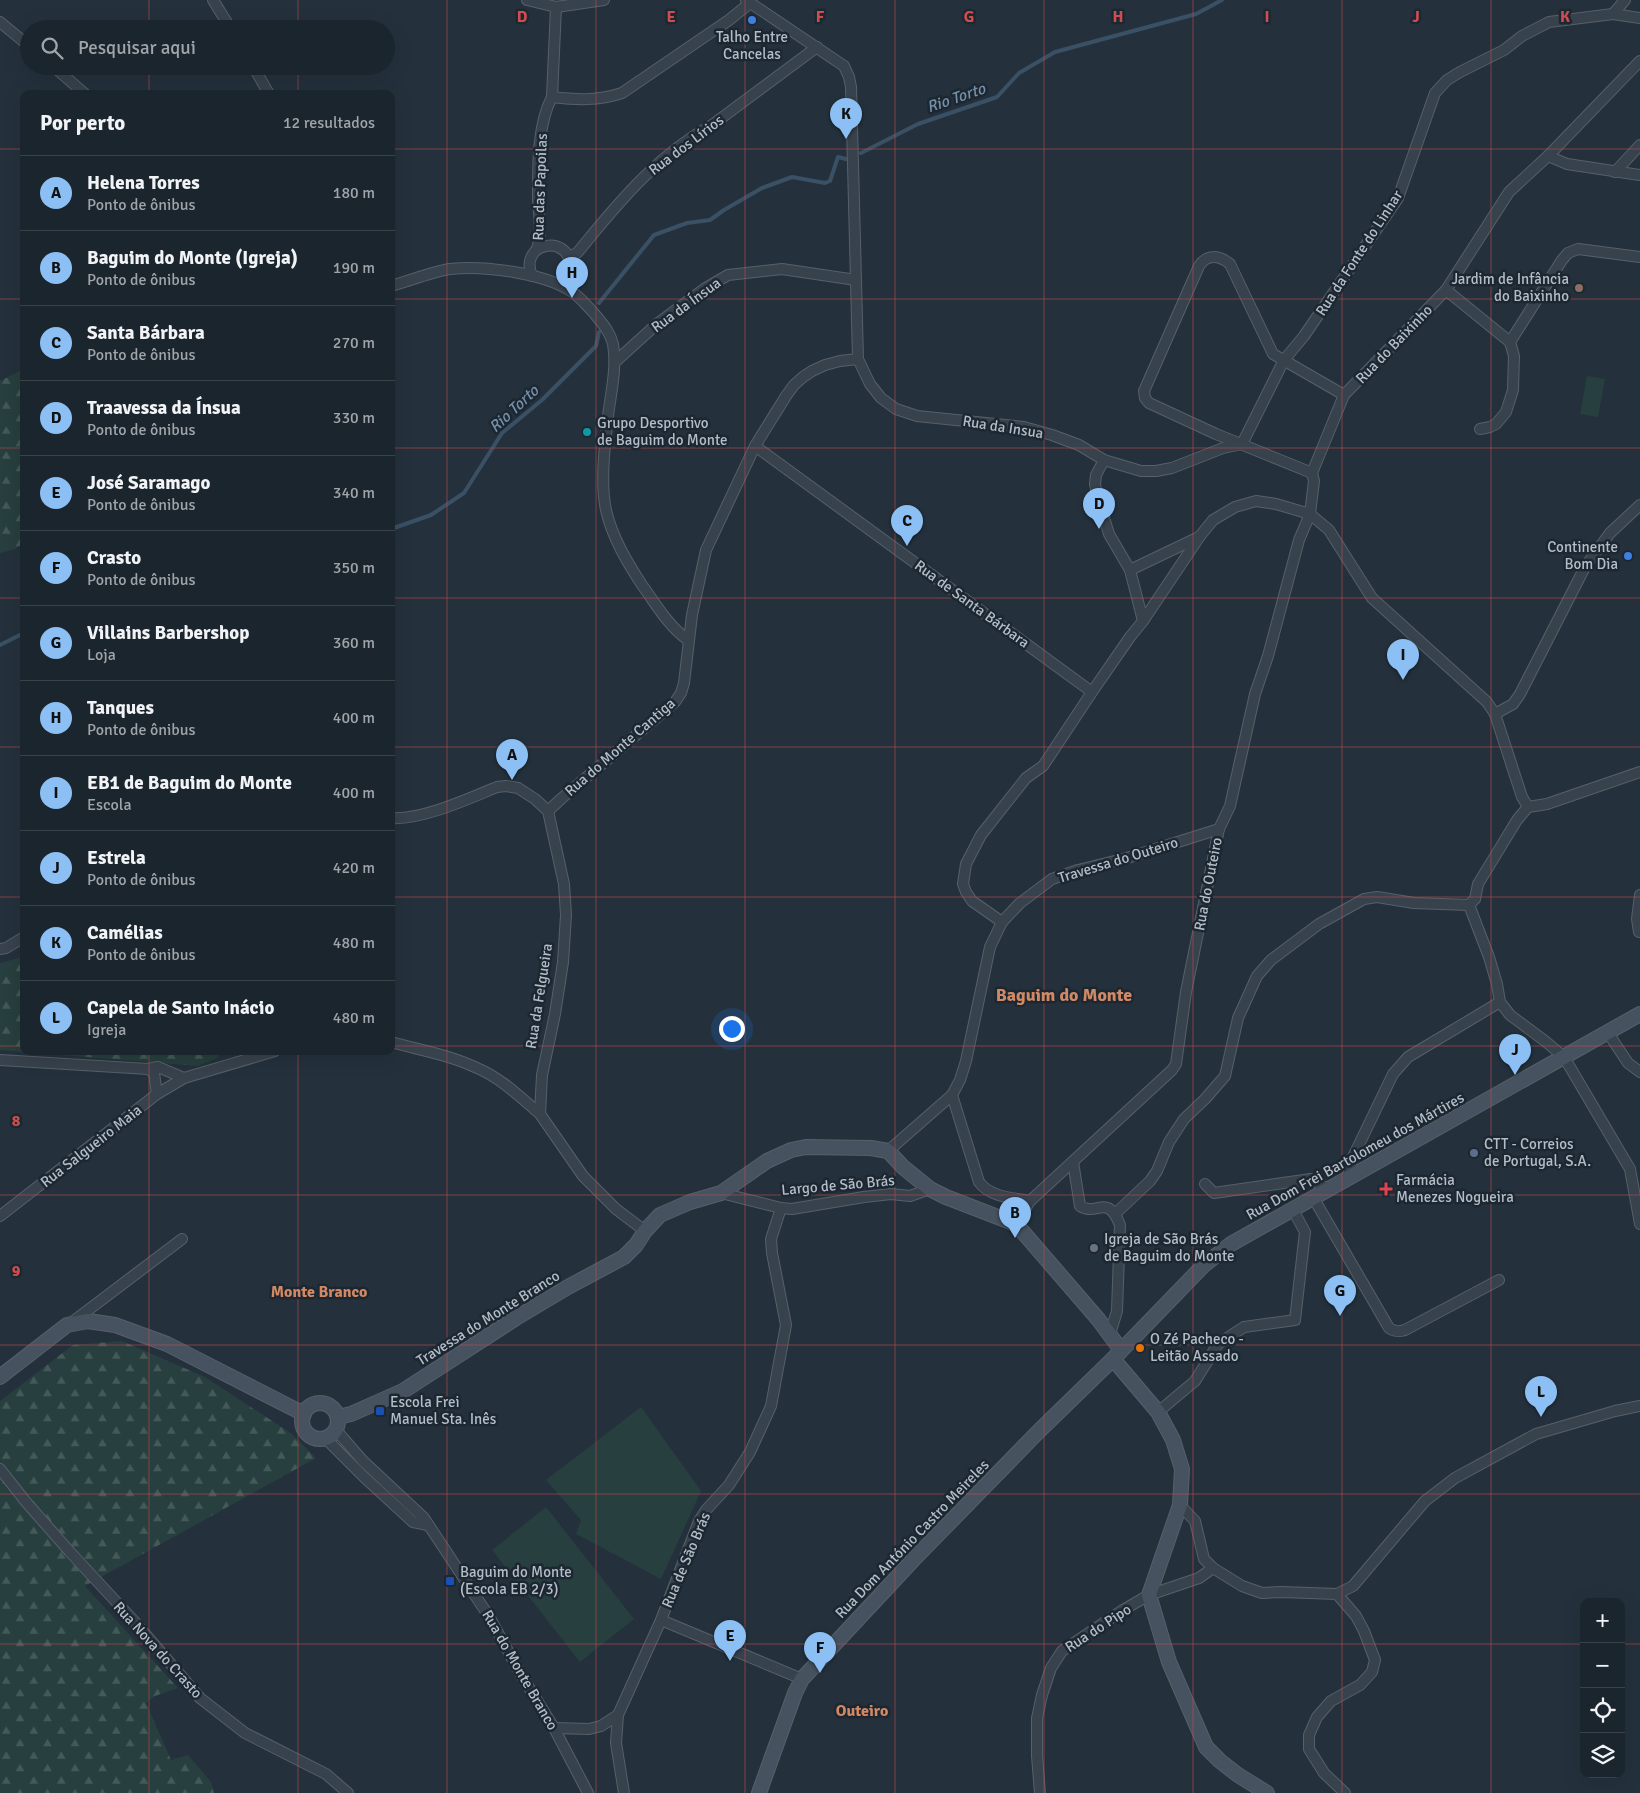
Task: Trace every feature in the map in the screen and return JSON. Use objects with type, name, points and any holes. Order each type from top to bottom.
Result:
[{"type":"street","points":[[214,0],[226,20]]},
{"type":"street","points":[[527,0],[556,7],[604,0]]},
{"type":"street","points":[[1613,14],[1625,0]]},
{"type":"street","points":[[552,97],[592,99],[605,98],[622,92],[729,20],[748,1]]},
{"type":"street","name":"Rua da Insua","points":[[748,1],[844,66],[850,82],[858,359],[870,384],[881,398],[896,409],[917,416],[1024,427],[1079,445],[1104,460],[1141,471],[1172,468],[1223,448],[1242,444]]},
{"type":"street","name":"Rua das Papoilas","points":[[537,250],[540,240],[538,197],[543,120],[552,97],[556,7]]},
{"type":"street","name":"Rua da Fonte do Linhar","points":[[1242,444],[1284,360],[1304,336],[1398,198],[1435,93],[1447,80],[1504,50],[1522,36],[1549,22],[1613,14],[1640,18]]},
{"type":"street","points":[[0,22],[20,39]]},
{"type":"street","name":"Rua dos Lírios","points":[[569,258],[588,242],[642,177],[697,133],[712,125],[817,47]]},
{"type":"street","name":"Rua do Baixinho","points":[[1310,514],[1314,481],[1312,473],[1344,395],[1446,290],[1509,192],[1548,156],[1640,60]]},
{"type":"street","points":[[63,75],[80,90]]},
{"type":"street","points":[[258,75],[268,90]]},
{"type":"street","points":[[1615,172],[1640,145]]},
{"type":"street","points":[[1548,156],[1567,164],[1640,175]]},
{"type":"street","points":[[532,276],[529,265],[530,259],[537,250],[548,245],[555,246],[561,248],[569,258],[570,270],[568,276],[559,284]]},
{"type":"street","points":[[1510,342],[1568,253],[1578,249],[1640,257]]},
{"type":"street","points":[[1312,473],[1216,434],[1149,403],[1145,398],[1144,391],[1203,260],[1216,256],[1230,264],[1273,354],[1344,395]]},
{"type":"street","points":[[395,285],[449,269],[493,269],[532,276],[559,284],[572,292],[583,301],[606,328],[612,343],[615,362],[603,491],[611,530],[633,571],[673,627],[688,640]]},
{"type":"street","name":"Rua da Ínsua","points":[[615,362],[658,323],[704,289],[728,276],[782,269],[856,280]]},
{"type":"street","points":[[1446,290],[1510,342],[1514,356],[1515,376],[1511,399],[1501,419],[1490,427],[1480,429]]},
{"type":"street","name":"Rua do Monte Cantiga","points":[[548,811],[675,702],[684,683],[688,640],[706,550],[755,446],[786,396],[803,377],[812,370],[825,365],[858,359]]},
{"type":"street","name":"Rua de Santa Bárbara","points":[[755,446],[1092,692]]},
{"type":"street","points":[[1104,460],[1096,475],[1097,495],[1109,534],[1130,570],[1144,621]]},
{"type":"street","points":[[1002,922],[982,909],[966,892],[963,884],[966,864],[981,835],[1026,778],[1043,766],[1130,637],[1144,621],[1200,536],[1214,520],[1225,512],[1235,506],[1256,501],[1276,504],[1310,514],[1328,530],[1372,598],[1487,702],[1495,714],[1522,797],[1528,807]]},
{"type":"street","points":[[1495,714],[1513,704],[1520,694],[1585,567],[1610,533],[1640,505]]},
{"type":"street","name":"Rua do Outeiro","points":[[1073,1162],[1172,1070],[1176,1064],[1186,992],[1219,828],[1230,806],[1255,694],[1268,656],[1300,540],[1310,514]]},
{"type":"street","points":[[1130,570],[1200,536]]},
{"type":"street","points":[[1116,1213],[1150,1181],[1169,1142],[1184,1119],[1225,1076],[1238,1018],[1257,976],[1271,960],[1319,924],[1364,899],[1377,897],[1414,903],[1469,905],[1475,899],[1478,884],[1512,828],[1528,807],[1547,804],[1640,772]]},
{"type":"street","points":[[395,818],[418,817],[497,787],[506,786],[512,786],[526,793],[548,811]]},
{"type":"street","name":"Rua da Felgueira","points":[[540,1114],[542,1075],[555,1014],[563,962],[566,915],[564,884],[548,811]]},
{"type":"street","name":"Travessa do Outeiro","points":[[952,1095],[966,1061],[990,947],[1002,922],[1020,903],[1052,879],[1078,870],[1127,858],[1219,828]]},
{"type":"street","points":[[1639,932],[1636,919],[1640,895]]},
{"type":"street","points":[[1469,905],[1489,957],[1500,1002],[1510,1015],[1546,1041],[1564,1057],[1630,1169],[1640,1224]]},
{"type":"street","points":[[0,949],[6,948],[20,939]]},
{"type":"street","points":[[1347,1180],[1352,1159],[1393,1074],[1408,1057],[1500,1002]]},
{"type":"street","points":[[1640,1014],[1608,1032],[1628,1063],[1640,1072]]},
{"type":"street","name":"Rua Dom Frei Bartolomeu dos Mártires","points":[[1117,1354],[1204,1265],[1231,1244],[1608,1032]]},
{"type":"street","points":[[395,1043],[445,1055],[478,1068],[500,1081],[540,1114],[582,1176],[616,1209],[645,1231],[660,1215],[690,1202],[721,1193]]},
{"type":"street","name":"Rua Salgueiro Maia","points":[[0,1216],[157,1094],[184,1078],[262,1055]]},
{"type":"street","points":[[0,1060],[158,1067],[184,1078]]},
{"type":"street","points":[[148,1068],[154,1073],[157,1094]]},
{"type":"street","points":[[952,1095],[979,1182],[984,1189],[990,1193],[1030,1201]]},
{"type":"street","name":"Largo de São Brás","points":[[888,1151],[952,1095]]},
{"type":"street","name":"Largo de São Brás","points":[[721,1193],[767,1161],[791,1150],[818,1146],[871,1148],[888,1151],[903,1167],[930,1189],[1016,1224],[1110,1334],[1117,1354],[1158,1412],[1173,1440],[1182,1469],[1180,1505],[1148,1596]]},
{"type":"street","points":[[1016,1224],[1030,1201],[1073,1162]]},
{"type":"street","points":[[1073,1162],[1080,1206],[1084,1209],[1107,1207],[1116,1213],[1120,1225],[1117,1311],[1110,1334]]},
{"type":"street","points":[[1205,1184],[1214,1193],[1311,1179],[1330,1190]]},
{"type":"street","name":"Largo de São Brás","points":[[721,1193],[781,1208],[812,1206],[891,1194],[910,1196],[930,1189]]},
{"type":"street","points":[[1314,1198],[1389,1328],[1394,1331],[1406,1330],[1499,1280]]},
{"type":"street","name":"Rua de São Brás","points":[[624,1793],[616,1743],[618,1716],[661,1620],[699,1521],[706,1510],[729,1486],[750,1452],[771,1406],[786,1326],[772,1253],[772,1239],[781,1208]]},
{"type":"street","points":[[1158,1412],[1195,1381],[1218,1344],[1244,1328],[1295,1320],[1305,1232],[1293,1210]]},
{"type":"street","name":"Travessa do Monte Branco","points":[[333,1428],[351,1414],[403,1391],[568,1286],[624,1257],[636,1245],[645,1231]]},
{"type":"street","points":[[0,1377],[182,1239]]},
{"type":"street","points":[[67,1325],[88,1321],[116,1325],[167,1344],[304,1414]]},
{"type":"street","name":"Rua Dom António Castro Meireles","points":[[759,1793],[795,1693],[802,1679],[914,1559],[1117,1354]]},
{"type":"street","points":[[322,1404],[332,1408],[333,1428],[314,1438],[306,1431],[303,1425],[304,1414],[311,1406],[322,1404]]},
{"type":"street","points":[[1180,1505],[1195,1522],[1204,1559],[1214,1568],[1242,1586],[1262,1593],[1338,1594],[1353,1586],[1425,1501],[1455,1478],[1536,1434],[1615,1411],[1640,1406]]},
{"type":"street","name":"Rua do Monte Branco","points":[[333,1428],[364,1477],[413,1522],[428,1525],[490,1618],[520,1673],[554,1728],[588,1793]]},
{"type":"street","name":"Rua Nova do Crasto","points":[[0,1469],[26,1502],[134,1621],[200,1698],[245,1733],[326,1774],[348,1793]]},
{"type":"street","name":"Rua do Pipo","points":[[1040,1793],[1037,1756],[1037,1718],[1051,1668],[1062,1651],[1123,1610],[1148,1596],[1199,1578],[1214,1568]]},
{"type":"street","points":[[1338,1594],[1356,1616],[1375,1660],[1372,1672],[1360,1685],[1331,1701],[1317,1717],[1309,1735],[1309,1749],[1324,1773],[1345,1793]]},
{"type":"street","points":[[1148,1596],[1169,1662],[1206,1747],[1226,1766],[1267,1793]]},
{"type":"street","points":[[661,1620],[802,1679]]},
{"type":"street","points":[[554,1728],[589,1729],[601,1726],[618,1716]]},
{"type":"green space","points":[[20,371],[20,546],[0,553],[0,381]]},
{"type":"green space","points":[[1587,376],[1605,379],[1598,417],[1580,414]]},
{"type":"green space","points":[[20,958],[20,1052],[0,1050],[0,963]]},
{"type":"green space","points":[[62,1055],[218,1055],[217,1058],[198,1066]]},
{"type":"green space","points":[[122,1341],[205,1377],[292,1434],[316,1458],[85,1586],[178,1688],[155,1696],[146,1703],[171,1760],[188,1755],[211,1782],[214,1793],[0,1793],[0,1401],[73,1345]]},
{"type":"green space","points":[[641,1407],[701,1491],[661,1579],[576,1534],[581,1520],[546,1480]]},
{"type":"green space","points":[[546,1507],[634,1619],[580,1662],[492,1550]]},
{"type":"waterway","name":"Rio Torto","points":[[861,153],[918,124],[997,97],[1019,73],[1055,52],[1196,14],[1222,0]]},
{"type":"waterway","name":"Rio Torto","points":[[599,303],[654,235],[687,223],[710,220],[762,188],[792,177],[825,183],[830,181],[838,157],[846,159]]},
{"type":"waterway","name":"Rio Torto","points":[[395,528],[431,515],[464,493],[502,433],[542,400],[596,346],[599,332]]},
{"type":"waterway","name":"Rio Torto","points":[[0,645],[20,635]]},
{"type":"place","name":"Talho Entre Cancelas","points":[[752,20]]},
{"type":"place","name":"Camélias","points":[[846,139]]},
{"type":"place","name":"Jardim de Infância do Baixinho","points":[[1579,288]]},
{"type":"place","name":"Tanques","points":[[572,298]]},
{"type":"place","name":"Grupo Desportivo de Baguim do Monte","points":[[587,432]]},
{"type":"place","name":"Traavessa da Ínsua","points":[[1099,529]]},
{"type":"place","name":"Santa Bárbara","points":[[907,546]]},
{"type":"place","name":"Continente Bom Dia","points":[[1628,556]]},
{"type":"place","name":"EB1 de Baguim do Monte","points":[[1403,680]]},
{"type":"place","name":"Helena Torres","points":[[512,780]]},
{"type":"place","name":"Estrela","points":[[1515,1075]]},
{"type":"place","name":"CTT - Correios de Portugal, S.A.","points":[[1474,1153]]},
{"type":"place","name":"Farmácia Menezes Nogueira","points":[[1386,1189]]},
{"type":"place","name":"Baguim do Monte (Igreja)","points":[[1015,1238]]},
{"type":"place","name":"Igreja de São Brás de Baguim do Monte","points":[[1094,1248]]},
{"type":"place","name":"Villains Barbershop","points":[[1340,1316]]},
{"type":"place","name":"O Zé Pacheco - Leitão Assado","points":[[1140,1348]]},
{"type":"place","name":"Escola Frei Manuel Sta. Inês","points":[[380,1411]]},
{"type":"place","name":"Capela de Santo Inácio","points":[[1541,1417]]},
{"type":"place","name":"Baguim do Monte (Escola EB 2/3)","points":[[450,1581]]},
{"type":"place","name":"José Saramago","points":[[730,1661]]},
{"type":"place","name":"Crasto","points":[[820,1673]]},
{"type":"district","name":"Baguim do Monte","points":[[1064,995]]},
{"type":"district","name":"Monte Branco","points":[[319,1292]]},
{"type":"district","name":"Outeiro","points":[[862,1711]]}]
